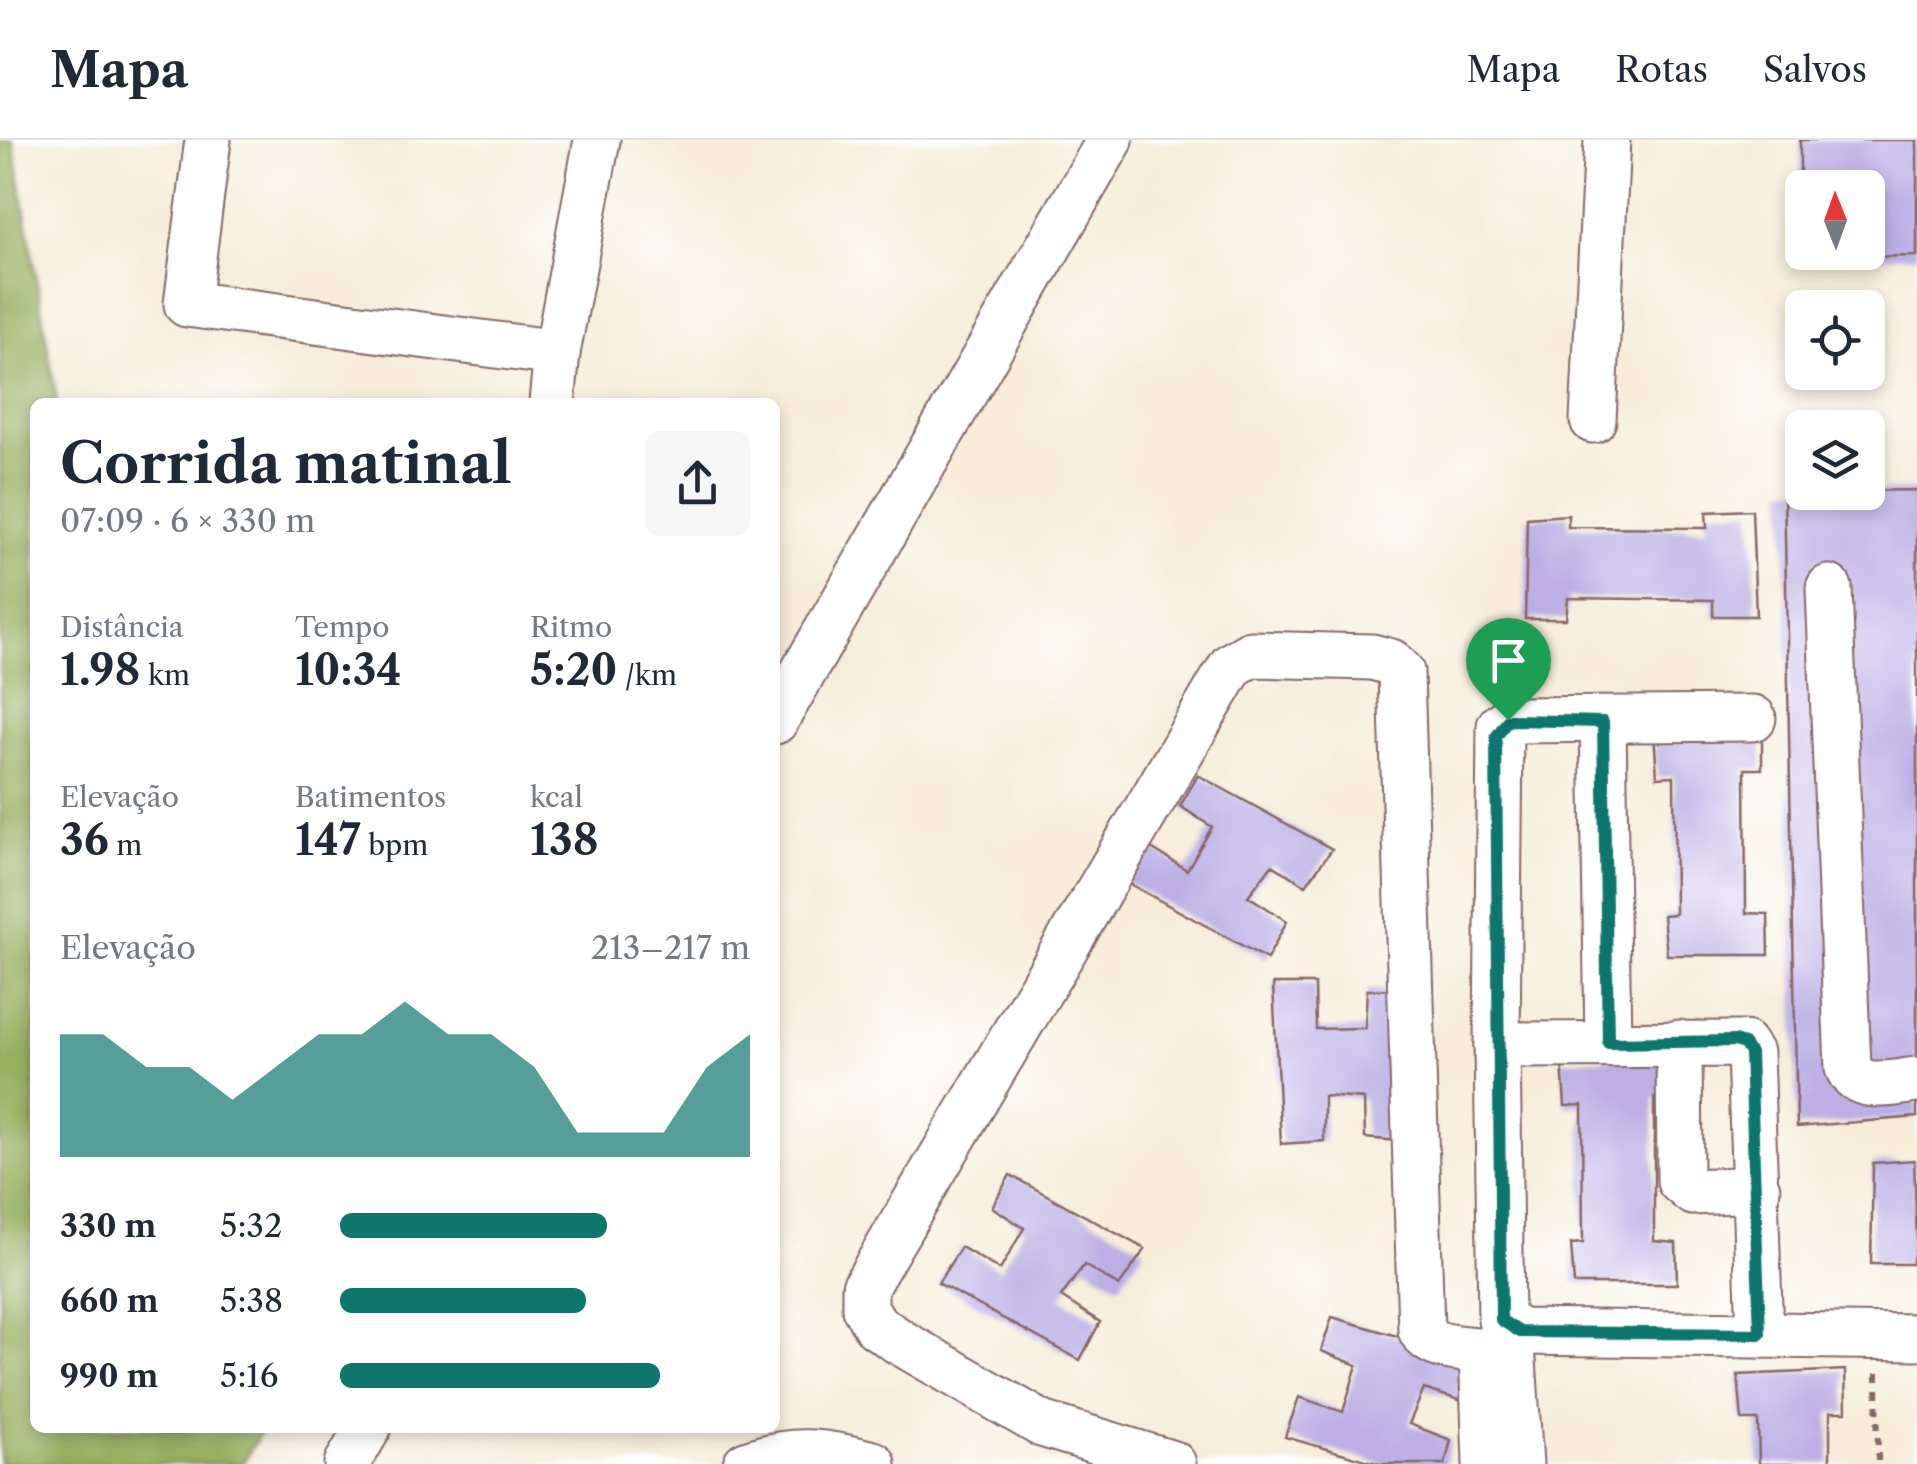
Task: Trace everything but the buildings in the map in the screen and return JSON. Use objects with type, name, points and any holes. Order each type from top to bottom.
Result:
[{"type":"street","points":[[208,140],[187,304],[557,352]]},
{"type":"street","points":[[552,398],[557,352],[597,140]]},
{"type":"street","points":[[780,712],[1110,140]]},
{"type":"street","points":[[1593,420],[1607,140]]},
{"type":"street","points":[[1829,588],[1848,1068],[1852,1078],[1864,1084],[1917,1080]]},
{"type":"street","points":[[1173,1464],[1042,1424],[876,1326],[865,1308],[866,1287],[1232,664],[1241,658],[1372,657],[1391,662],[1401,672],[1422,1330],[1434,1343],[1504,1353],[1513,1360],[1520,1464]]},
{"type":"street","points":[[1753,718],[1508,720],[1500,726],[1496,1045],[1501,1320],[1520,1332],[1897,1337]]},
{"type":"street","points":[[1603,722],[1608,1043]]},
{"type":"street","points":[[1496,1045],[1734,1041],[1744,1044],[1750,1053],[1760,1334]]},
{"type":"street","points":[[1679,1043],[1680,1181],[1692,1192],[1757,1189]]},
{"type":"street","points":[[1482,1350],[1486,1464]]},
{"type":"street","points":[[346,1464],[365,1433]]},
{"type":"street","points":[[746,1464],[782,1451],[826,1452],[873,1464]]},
{"type":"path","points":[[1878,1464],[1897,1337]]},
{"type":"green space","points":[[0,140],[13,140],[56,398],[30,398],[30,1433],[260,1433],[242,1464],[0,1464]]},
{"type":"route","points":[[1508,720],[1603,722],[1608,1043],[1734,1041],[1744,1044],[1750,1053],[1760,1334],[1520,1332],[1508,1328],[1501,1320],[1496,737],[1500,726],[1508,720]]}]
